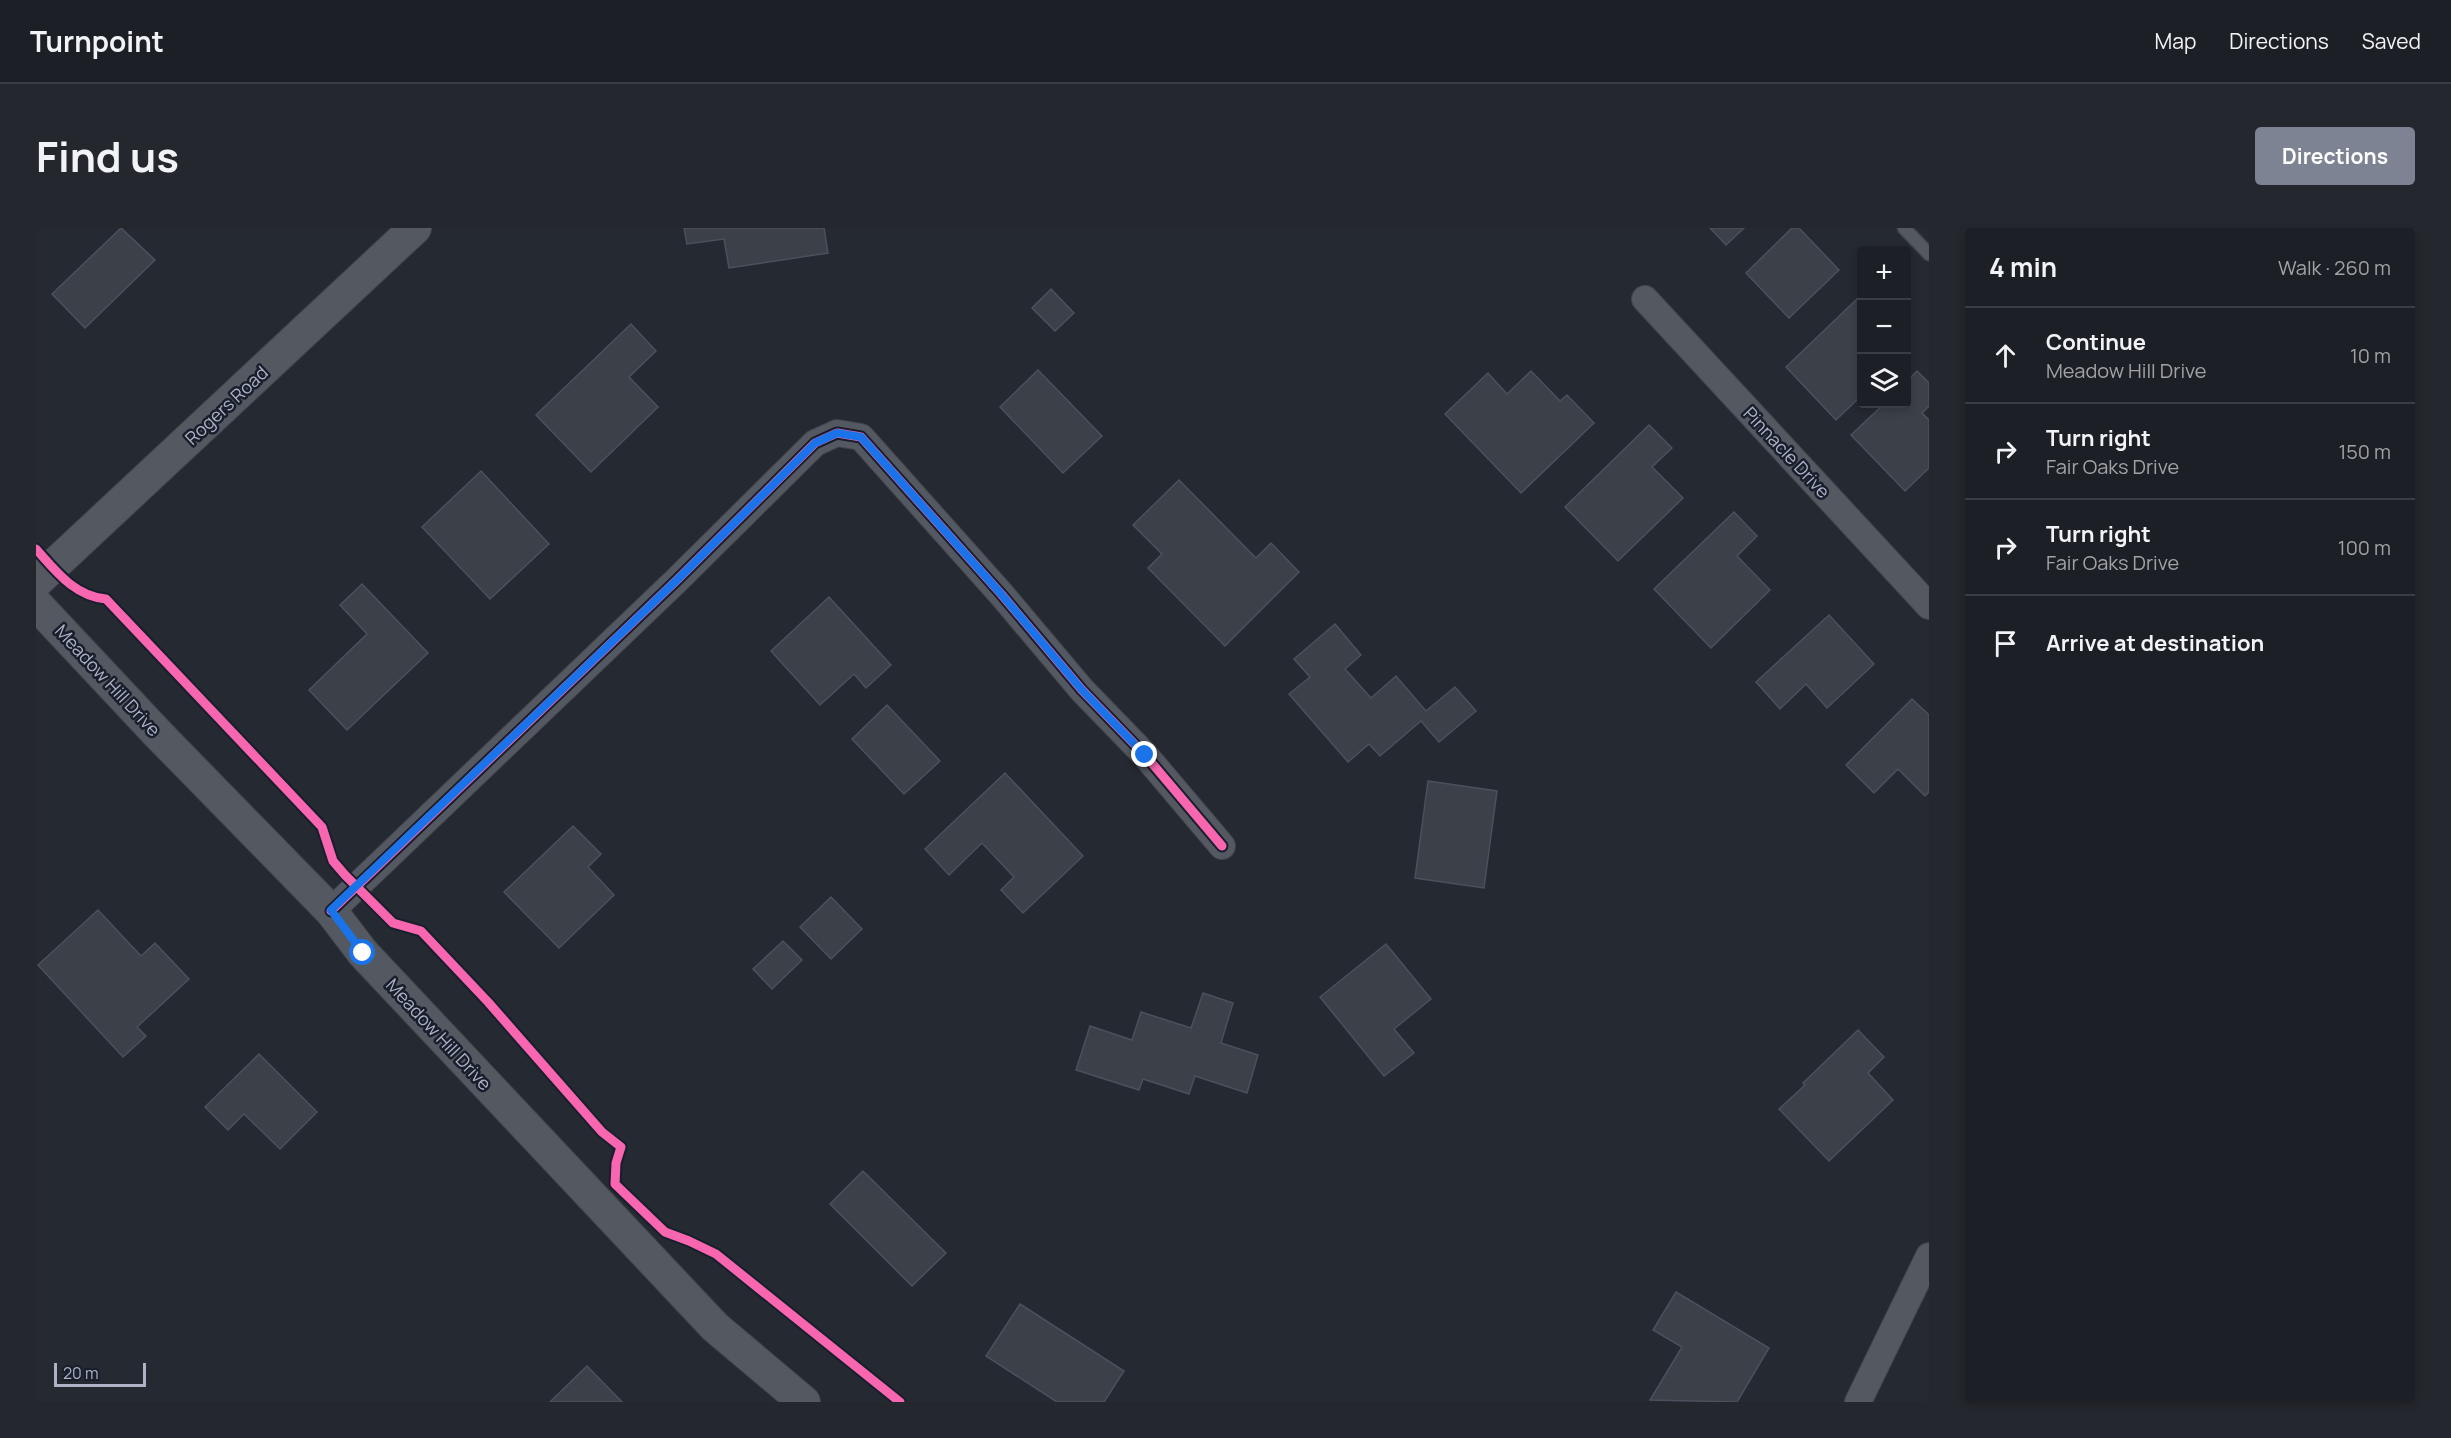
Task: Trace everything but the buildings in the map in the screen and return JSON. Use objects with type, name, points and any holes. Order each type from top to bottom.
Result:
[{"type":"street","name":"Rogers Road","points":[[36,582],[415,228]]},
{"type":"street","name":"Pinnacle Drive","points":[[1645,299],[1929,606]]},
{"type":"street","points":[[331,910],[678,579],[815,443],[837,433],[861,437],[1002,595],[1082,690],[1145,755],[1222,846]]},
{"type":"street","name":"Meadow Hill Drive","points":[[36,604],[158,734],[331,910],[363,953],[707,1318],[804,1402]]},
{"type":"street","points":[[1857,1402],[1929,1256]]},
{"type":"lane","points":[[1904,228],[1929,254]]},
{"type":"cycle path","points":[[331,911],[678,579],[815,443],[837,433],[861,437],[1002,595],[1082,690],[1145,755],[1222,846]]},
{"type":"cycle path","points":[[36,549],[58,574],[75,588],[106,599],[322,827],[333,861],[345,875],[393,923],[421,931],[488,1002],[602,1132],[621,1147],[616,1163],[615,1184],[665,1232],[716,1254],[900,1402]]},
{"type":"route","points":[[363,953],[331,910],[678,579],[815,443],[837,433],[861,437],[1002,595],[1082,690],[1145,755]]}]
